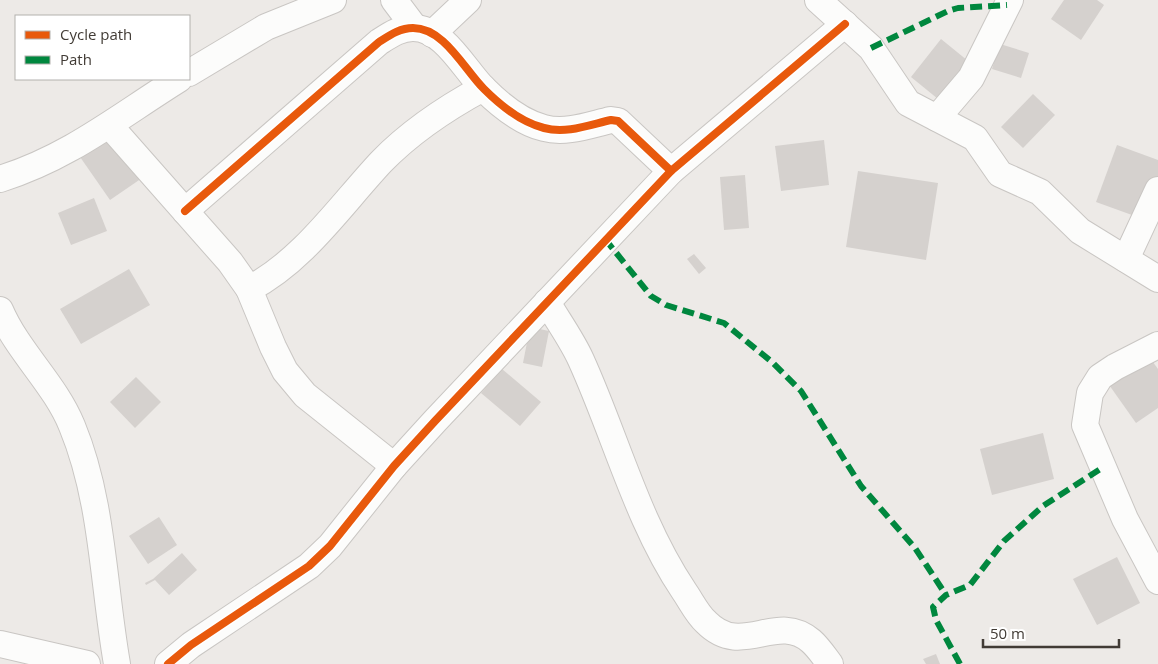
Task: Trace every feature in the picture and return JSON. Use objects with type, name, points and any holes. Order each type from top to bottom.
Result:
[{"type":"street","points":[[190,72],[266,27],[332,0]]},
{"type":"street","points":[[394,0],[423,31],[441,40],[483,88],[503,107],[543,128],[562,131],[611,120],[618,121],[671,171]]},
{"type":"street","points":[[184,211],[379,42],[398,30],[423,31],[468,0]]},
{"type":"street","points":[[818,0],[871,48],[908,103],[975,138],[1000,174],[1040,192],[1080,231],[1158,279]]},
{"type":"street","points":[[937,118],[971,78],[1010,0]]},
{"type":"street","points":[[168,664],[191,645],[309,566],[330,546],[394,466],[671,171],[845,24]]},
{"type":"street","points":[[0,179],[39,165],[74,148],[178,80]]},
{"type":"street","points":[[250,289],[283,268],[383,160],[419,128],[445,108],[483,88]]},
{"type":"street","points":[[110,126],[230,262],[250,289],[273,347],[286,371],[305,395],[394,466]]},
{"type":"street","points":[[1126,258],[1158,190]]},
{"type":"street","points":[[547,302],[581,359],[637,498],[669,568],[704,621],[724,636],[740,638],[772,630],[790,631],[810,640],[830,664]]},
{"type":"street","points":[[0,310],[17,343],[54,393],[72,425],[97,512],[117,664]]},
{"type":"street","points":[[1158,345],[1115,367],[1100,377],[1090,393],[1085,425],[1125,519],[1158,581]]},
{"type":"street","points":[[0,644],[87,664]]},
{"type":"building","points":[[1064,0],[1097,0],[1104,5],[1081,40],[1051,19]]},
{"type":"building","points":[[941,39],[973,65],[943,103],[911,77]]},
{"type":"building","points":[[1000,44],[1029,53],[1021,78],[992,69]]},
{"type":"building","points":[[1033,94],[1055,115],[1023,148],[1001,127]]},
{"type":"building","points":[[113,130],[145,176],[110,200],[78,154]]},
{"type":"building","points":[[824,140],[829,185],[781,191],[775,146]]},
{"type":"building","points":[[1117,145],[1158,160],[1158,178],[1143,219],[1096,202]]},
{"type":"building","points":[[858,171],[938,183],[926,260],[846,247]]},
{"type":"building","points":[[745,175],[749,228],[724,230],[720,177]]},
{"type":"building","points":[[94,198],[107,231],[71,245],[58,213]]},
{"type":"building","points":[[694,254],[706,268],[699,274],[687,259]]},
{"type":"building","points":[[129,269],[150,305],[81,344],[60,309]]},
{"type":"building","points":[[530,327],[549,331],[542,367],[523,363]]},
{"type":"building","points":[[1147,354],[1158,369],[1158,408],[1136,423],[1107,382]]},
{"type":"building","points":[[502,369],[541,402],[520,426],[481,393]]},
{"type":"building","points":[[136,377],[161,402],[135,428],[110,402]]},
{"type":"building","points":[[1043,433],[1054,479],[992,495],[980,449]]},
{"type":"building","points":[[159,517],[177,545],[148,564],[129,536]]},
{"type":"building","points":[[182,553],[197,570],[169,595],[155,580],[146,585],[145,583],[153,579]]},
{"type":"building","points":[[1117,557],[1140,603],[1097,625],[1073,579]]},
{"type":"building","points":[[936,654],[940,664],[926,664],[923,659]]},
{"type":"marked path","points":[[871,48],[948,11],[958,8],[1007,5]]},
{"type":"marked path","points":[[605,239],[651,296],[666,305],[724,323],[772,362],[801,391],[861,486],[915,548],[946,595]]},
{"type":"marked path","points":[[960,664],[936,620],[933,607],[946,595],[970,585],[1004,541],[1043,506],[1102,468]]},
{"type":"cycle path","points":[[168,664],[191,645],[309,566],[330,546],[394,466],[435,421],[671,171],[845,24]]},
{"type":"cycle path","points":[[185,211],[379,42],[395,32],[408,28],[424,30],[444,42],[490,95],[527,122],[552,130],[561,130],[611,120],[618,121],[671,171]]}]
